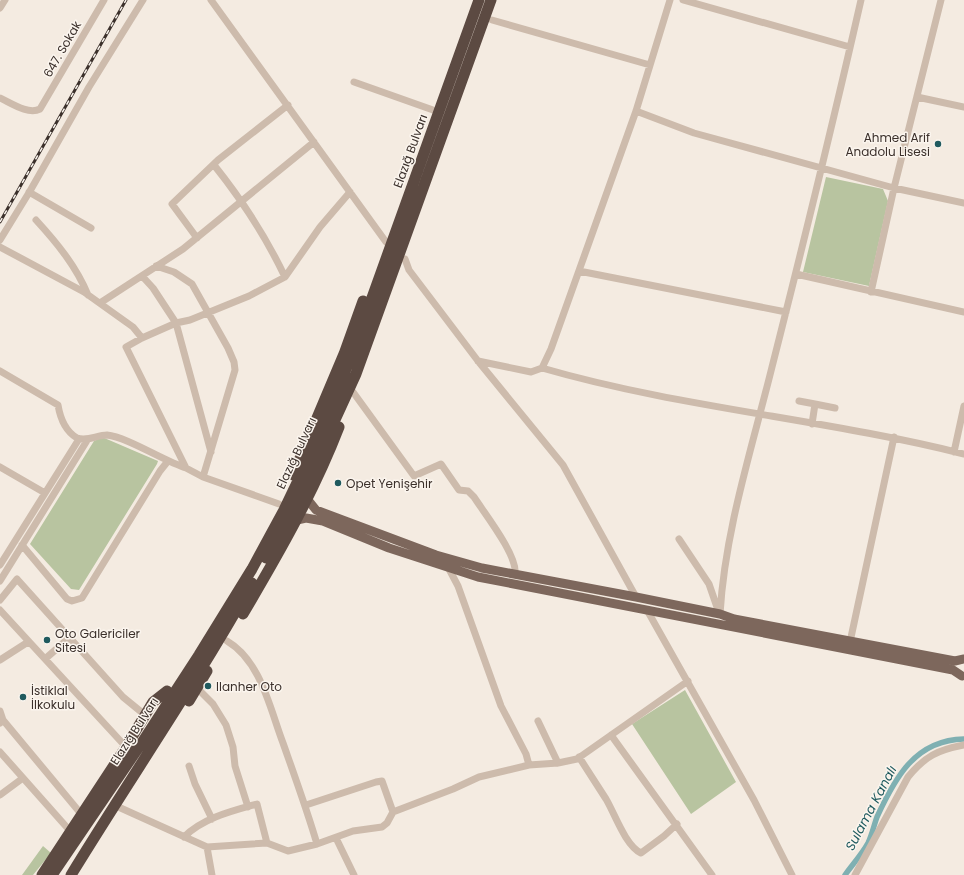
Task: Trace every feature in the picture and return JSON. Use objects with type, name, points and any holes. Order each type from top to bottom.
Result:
[{"type":"highway","points":[[149,742],[151,716],[252,554],[279,504],[341,361],[386,242],[472,0]]},
{"type":"highway","name":"Elazığ Bulvarı","points":[[72,875],[252,569],[284,510],[320,435],[350,359],[479,0]]},
{"type":"highway","name":"Elazığ Bulvarı","points":[[52,875],[149,742],[221,638],[300,497],[356,374],[492,0]]},
{"type":"highway","points":[[149,742],[179,715],[197,688],[227,641],[297,520],[323,470],[353,392],[405,271],[405,259],[499,0]]},
{"type":"highway","points":[[42,875],[126,747],[153,702],[167,690]]},
{"type":"main road","points":[[308,500],[316,510],[436,555],[482,568],[636,597],[720,614],[734,619],[850,642],[955,661],[964,659]]},
{"type":"main road","points":[[297,520],[306,518],[323,521],[389,548],[449,569],[478,577],[953,670],[963,676]]},
{"type":"main road","points":[[963,676],[960,669],[964,659]]},
{"type":"street","points":[[0,8],[5,0]]},
{"type":"street","points":[[94,0],[103,2]]},
{"type":"street","points":[[0,240],[89,87],[143,0]]},
{"type":"street","points":[[211,0],[386,242]]},
{"type":"street","points":[[542,368],[551,349],[636,110],[670,0]]},
{"type":"street","points":[[683,0],[850,46]]},
{"type":"street","points":[[720,614],[722,588],[739,496],[796,274],[861,0]]},
{"type":"street","points":[[871,292],[894,188],[941,0]]},
{"type":"street","name":"647. Sokak","points":[[0,98],[28,110],[36,111],[40,109],[103,2]]},
{"type":"street","points":[[492,20],[650,65]]},
{"type":"street","points":[[354,82],[433,110]]},
{"type":"street","points":[[916,97],[964,107]]},
{"type":"street","points":[[197,238],[172,204],[214,165],[288,105]]},
{"type":"street","points":[[636,110],[694,133],[894,188],[964,203]]},
{"type":"street","points":[[100,303],[183,249],[314,142]]},
{"type":"street","points":[[214,165],[241,201],[268,245],[285,277]]},
{"type":"street","points":[[29,192],[91,228]]},
{"type":"street","points":[[186,468],[126,351],[127,346],[176,323],[249,296],[285,277],[320,227],[350,192]]},
{"type":"street","points":[[36,220],[60,247],[82,279],[89,296]]},
{"type":"street","points":[[0,247],[100,303],[133,327],[142,338]]},
{"type":"street","points":[[156,266],[174,272],[192,284],[228,348],[235,370],[203,477]]},
{"type":"street","points":[[405,271],[563,465],[636,597]]},
{"type":"street","points":[[579,271],[786,312]]},
{"type":"street","points":[[796,274],[964,312]]},
{"type":"street","points":[[142,276],[153,288],[176,323],[211,452]]},
{"type":"street","points":[[478,362],[530,372],[542,368],[595,383],[760,416],[894,437],[964,454]]},
{"type":"street","points":[[0,371],[58,405],[64,424],[71,434],[79,439],[88,439],[108,435],[130,443],[203,477],[279,504]]},
{"type":"street","points":[[353,392],[414,476],[442,464],[459,490],[468,491],[474,497],[508,551],[514,565],[515,574]]},
{"type":"street","points":[[799,402],[835,408]]},
{"type":"street","points":[[812,424],[815,404]]},
{"type":"street","points":[[954,452],[964,406]]},
{"type":"street","points":[[850,642],[894,437]]},
{"type":"street","points":[[0,565],[79,439]]},
{"type":"street","points":[[0,582],[88,439]]},
{"type":"street","points":[[22,545],[67,599],[72,601],[82,598],[160,470],[168,461]]},
{"type":"street","points":[[0,467],[45,493]]},
{"type":"street","points":[[679,539],[709,584],[720,614]]},
{"type":"street","points":[[449,569],[460,592],[501,706],[526,754],[529,765]]},
{"type":"street","points":[[0,600],[17,579],[123,697],[145,716]]},
{"type":"street","points":[[0,610],[126,747]]},
{"type":"street","points":[[647,610],[754,800],[792,875]]},
{"type":"street","points":[[45,659],[69,638]]},
{"type":"street","points":[[227,641],[245,657],[256,674],[264,691],[306,805],[316,844]]},
{"type":"street","points":[[0,660],[28,642]]},
{"type":"street","points":[[114,805],[207,847],[267,843],[288,851],[336,838],[353,831],[382,827],[387,823],[393,812],[453,789],[479,777],[529,765],[558,763],[579,757],[688,681]]},
{"type":"street","points":[[197,688],[222,715],[229,730],[235,766],[248,807]]},
{"type":"street","points":[[0,711],[1,722],[82,815]]},
{"type":"street","points":[[538,721],[558,763]]},
{"type":"street","points":[[611,735],[677,824],[712,875]]},
{"type":"street","points":[[855,875],[908,777],[920,762],[939,752],[964,745]]},
{"type":"street","points":[[0,752],[71,832]]},
{"type":"street","points":[[579,757],[606,800],[625,836],[637,851],[641,853],[677,824]]},
{"type":"street","points":[[189,766],[195,784],[212,819]]},
{"type":"street","points":[[0,795],[23,778]]},
{"type":"street","points":[[306,805],[382,781],[393,812]]},
{"type":"street","points":[[184,836],[192,829],[212,819],[257,804],[259,806],[267,843]]},
{"type":"street","points":[[336,838],[354,875]]},
{"type":"street","points":[[207,847],[212,875]]},
{"type":"green space","points":[[826,177],[883,189],[888,201],[869,286],[803,272]]},
{"type":"green space","points":[[102,437],[158,461],[79,590],[71,589],[30,544],[94,441]]},
{"type":"green space","points":[[685,690],[736,782],[691,814],[632,724]]},
{"type":"green space","points":[[43,846],[51,853],[33,875],[22,875]]},
{"type":"waterway","name":"Sulama Kanalı","points":[[845,875],[868,843],[877,817],[891,788],[909,764],[932,746],[947,741],[964,739]]},
{"type":"railway","points":[[0,222],[126,0]]},
{"type":"place","name":"Ahmed Arif Anadolu Lisesi","points":[[938,144]]},
{"type":"place","name":"Opet Yenişehir","points":[[338,483]]},
{"type":"place","name":"Oto Galericiler Sitesi","points":[[47,640]]},
{"type":"place","name":"Ilanher Oto","points":[[208,686]]},
{"type":"place","name":"İstiklal İlkokulu","points":[[23,697]]}]
